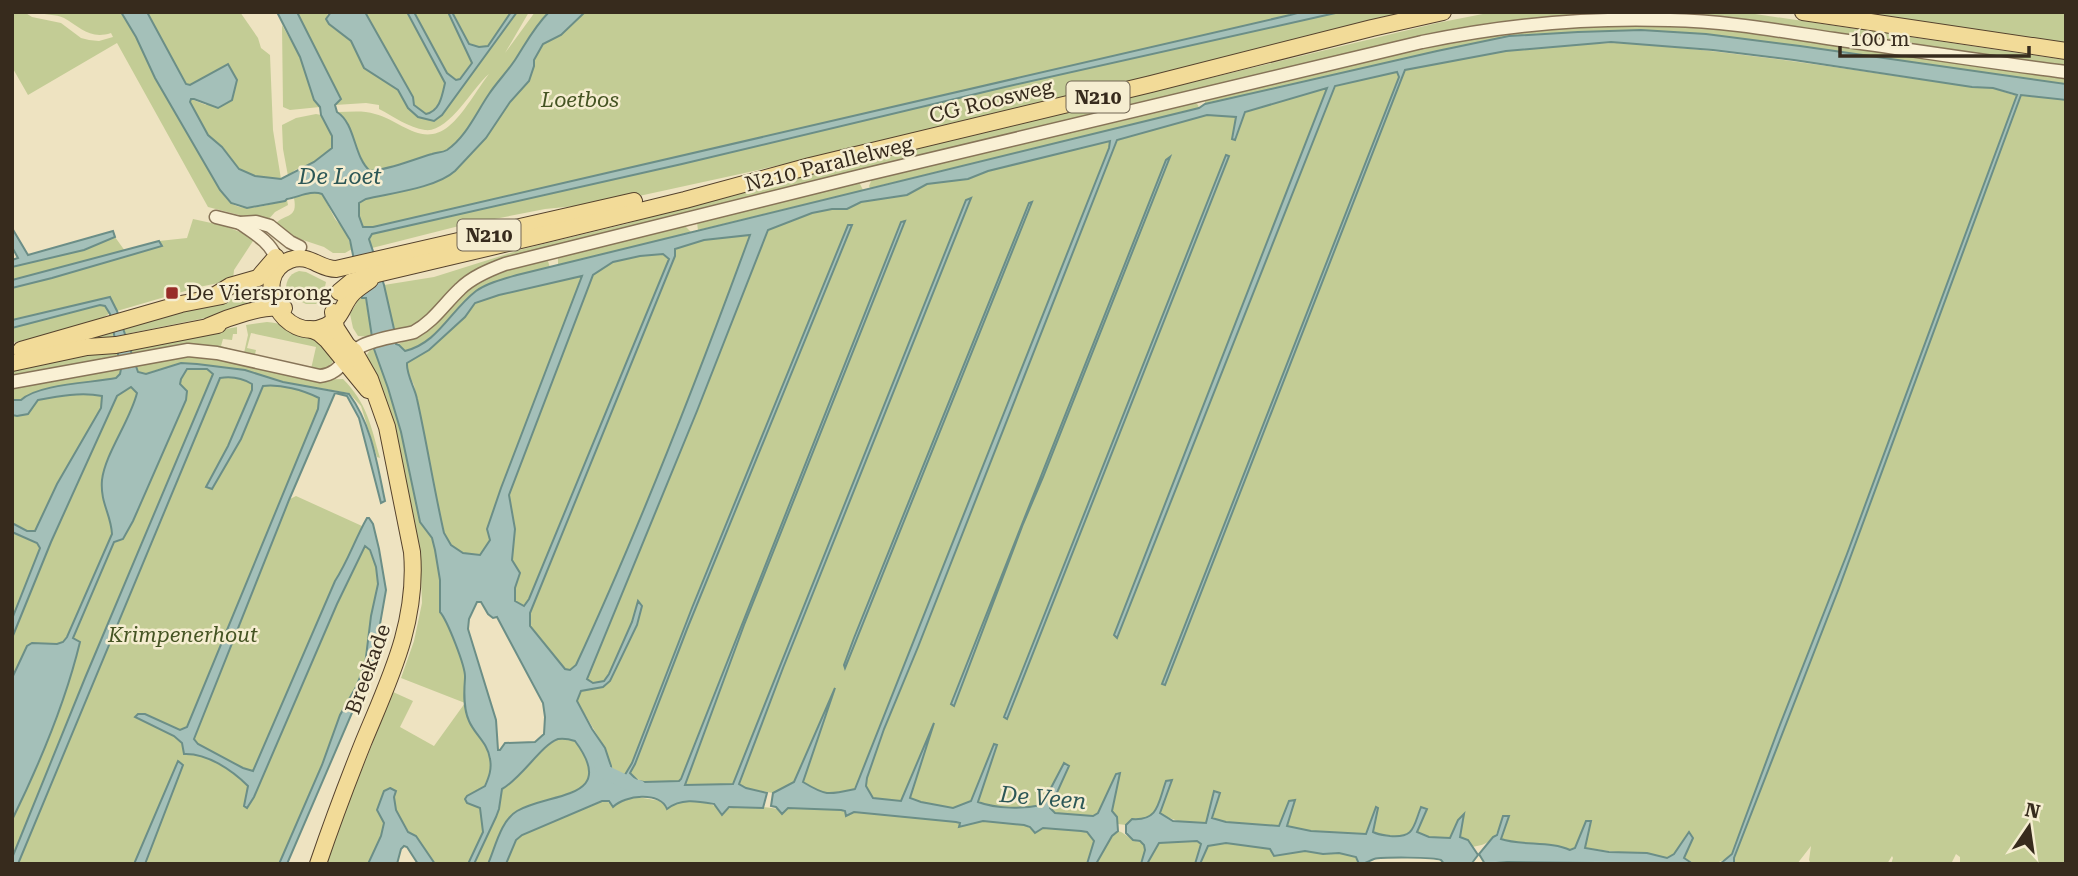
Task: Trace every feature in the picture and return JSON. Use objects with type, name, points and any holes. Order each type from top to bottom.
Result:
[{"type":"main road","name":"CG Roosweg","points":[[336,269],[356,273],[676,192],[753,180],[1443,12]]},
{"type":"main road","points":[[1803,12],[2066,51]]},
{"type":"main road","points":[[281,314],[272,293],[274,268],[287,250],[300,247]]},
{"type":"main road","name":"N210","points":[[300,247],[317,250],[326,256]]},
{"type":"main road","name":"CG Roosweg","points":[[326,256],[340,260],[356,273]]},
{"type":"main road","points":[[326,256],[339,278],[339,306]]},
{"type":"main road","points":[[12,353],[212,297],[230,286],[258,278],[289,261],[303,258],[327,269],[336,269]]},
{"type":"main road","name":"CG Roosweg","points":[[356,273],[380,266]]},
{"type":"main road","name":"CG Roosweg","points":[[339,306],[353,293],[356,273]]},
{"type":"main road","name":"N210","points":[[281,314],[295,326],[320,328],[339,306]]},
{"type":"main road","name":"N210","points":[[12,363],[87,347],[209,326],[231,325],[281,314],[285,308],[303,317],[313,318],[339,306]]},
{"type":"main road","name":"Breekade","points":[[339,306],[349,357]]},
{"type":"main road","name":"Breekade","points":[[310,329],[349,357],[370,379],[387,427],[412,552],[412,590],[404,640],[345,787],[318,864]]},
{"type":"street","name":"N210 Parallelweg","points":[[12,382],[179,350],[200,350],[329,376],[362,345],[414,332],[431,321],[468,282],[505,264],[864,175],[1457,34],[1543,22],[1671,20],[1768,29],[2066,72]]},
{"type":"street","points":[[216,217],[270,226],[300,247]]},
{"type":"street","points":[[240,223],[266,241],[274,268]]},
{"type":"green space","points":[[12,12],[24,12],[32,17],[61,23],[81,38],[99,41],[113,37],[111,33],[91,34],[61,17],[36,12],[121,12],[155,78],[227,199],[244,208],[287,200],[288,205],[275,212],[268,220],[208,207],[117,43],[28,95],[12,67]]},
{"type":"green space","points":[[147,12],[240,12],[258,38],[261,48],[270,55],[273,130],[281,179],[255,176],[239,169],[223,147],[208,135],[190,102],[191,99],[206,105],[228,64],[189,85],[186,84]]},
{"type":"green space","name":"Loetbos","points":[[297,12],[331,12],[327,15],[333,28],[351,41],[364,68],[398,90],[408,108],[434,121],[442,115],[517,12],[529,12],[505,53],[535,12],[1415,12],[895,140],[607,203],[545,209],[459,226],[372,248],[369,239],[378,226],[362,227],[358,203],[402,190],[428,156],[370,171],[362,161],[337,112],[370,113],[421,134],[439,132],[460,115],[489,74],[451,117],[434,129],[419,129],[407,124],[379,109],[379,105],[335,105],[316,51]]},
{"type":"green space","points":[[365,12],[407,12],[445,83],[440,102],[430,114],[420,112],[416,107]]},
{"type":"green space","points":[[414,12],[448,12],[472,63],[459,79],[455,80],[447,73]]},
{"type":"green space","points":[[452,12],[511,12],[488,46],[479,47],[469,44]]},
{"type":"green space","points":[[1493,12],[1742,12],[2066,60],[2066,71],[1718,21],[1498,24],[498,261],[443,300],[415,326],[393,332],[384,285],[434,277],[523,249],[748,190],[1437,23]]},
{"type":"green space","points":[[1843,12],[2066,12],[2066,44]]},
{"type":"green space","points":[[282,25],[300,57],[314,100],[320,107],[290,110],[283,107]]},
{"type":"green space","points":[[1540,25],[1701,25],[2066,75],[2066,84],[1706,34],[1641,30],[1509,36],[1205,104],[1205,96],[1333,66]]},
{"type":"green space","points":[[1617,43],[1751,56],[1993,88],[2013,95],[2018,94],[1847,554],[1732,854],[1727,858],[1702,864],[1684,858],[1693,839],[1689,833],[1674,854],[1667,858],[1585,848],[1590,821],[1586,822],[1575,848],[1570,850],[1501,839],[1509,816],[1503,816],[1490,841],[1472,847],[1468,840],[1460,838],[1463,815],[1458,820],[1451,838],[1429,837],[1416,832],[1427,809],[1420,808],[1411,830],[1398,836],[1381,835],[1373,831],[1378,809],[1376,808],[1366,834],[1311,831],[1286,826],[1294,800],[1289,801],[1280,826],[1226,822],[1212,819],[1220,793],[1214,791],[1206,823],[1188,823],[1159,813],[1171,781],[1166,781],[1153,814],[1132,819],[1126,825],[1118,824],[1112,811],[1119,773],[1116,774],[1098,814],[1093,816],[1055,813],[1049,808],[1069,766],[1042,805],[993,806],[978,802],[997,745],[994,744],[971,801],[953,808],[910,798],[930,733],[901,801],[873,798],[866,786],[836,794],[823,794],[802,782],[830,701],[794,782],[773,793],[741,785],[685,786],[671,781],[644,782],[630,774],[620,783],[615,783],[612,779],[605,748],[577,701],[697,411],[768,229],[812,213],[847,209],[861,202],[907,195],[927,184],[968,179],[1036,158],[1117,140],[1207,115],[1233,116],[1327,87],[1114,635],[1117,638],[1335,85],[1504,51]]},
{"type":"green space","points":[[2021,94],[2066,100],[2066,864],[1960,864],[1960,857],[1956,854],[1951,864],[1891,864],[1892,856],[1887,864],[1811,864],[1811,846],[1797,864],[1734,864],[1839,588]]},
{"type":"green space","points":[[1194,102],[1199,108],[870,188],[869,186],[872,179]]},
{"type":"green space","points":[[321,115],[328,127],[332,148],[314,162],[288,176],[282,125],[296,118]]},
{"type":"green space","points":[[859,182],[863,190],[698,230],[697,223]]},
{"type":"green space","points":[[311,192],[322,194],[335,219],[346,232],[352,249],[345,253],[333,253],[324,247],[291,236],[275,224],[293,213],[294,198]]},
{"type":"green space","points":[[193,219],[225,226],[255,238],[234,270],[233,280],[117,311],[109,297],[12,320],[12,288],[162,245],[159,241],[187,238]]},
{"type":"green space","points":[[684,225],[691,232],[558,265],[558,258]]},
{"type":"green space","points":[[750,234],[646,505],[576,665],[570,670],[565,669],[530,626],[530,613],[675,256],[674,249],[704,240]]},
{"type":"green space","points":[[115,237],[125,251],[12,280],[12,267],[84,250]]},
{"type":"green space","points":[[663,254],[670,258],[529,600],[524,606],[515,601],[515,588],[520,574],[512,560],[515,529],[509,495],[593,275],[612,262]]},
{"type":"green space","points":[[548,261],[550,268],[497,281],[477,290],[465,317],[475,303],[582,276],[501,488],[487,529],[490,540],[480,555],[463,553],[450,545],[444,533],[414,385],[406,369],[407,363],[396,345],[431,329],[476,283],[516,267]]},
{"type":"green space","points":[[299,271],[326,282],[323,296],[316,304],[306,304],[286,294],[288,280],[292,274]]},
{"type":"green space","points":[[266,290],[269,305],[12,357]]},
{"type":"green space","points":[[361,295],[365,297],[372,337],[358,336],[353,328],[350,314]]},
{"type":"green space","points":[[101,305],[110,313],[90,324],[12,343],[12,328]]},
{"type":"green space","points":[[267,322],[306,333],[323,345],[333,361],[324,369],[311,369],[316,347],[251,333],[247,348],[256,350],[255,354],[252,356],[244,353],[248,335],[246,325]]},
{"type":"green space","points":[[237,327],[237,334],[233,334],[232,340],[223,339],[221,346],[235,350],[234,352],[212,346],[187,345],[12,376],[12,368]]},
{"type":"green space","points":[[374,349],[401,432],[420,522],[432,538],[440,580],[440,612],[452,633],[463,663],[465,703],[401,678],[414,641],[422,603],[420,548],[388,422],[372,381],[366,356]]},
{"type":"green space","name":"Krimpenerhout","points":[[190,354],[314,380],[343,379],[358,397],[371,425],[380,458],[377,457],[361,406],[349,393],[283,382],[245,370],[181,363],[150,372],[191,365],[330,394],[287,498],[296,496],[362,526],[376,567],[378,584],[365,665],[340,715],[322,765],[279,864],[12,864],[12,388],[121,369],[116,378],[24,396],[145,373],[138,372],[135,365]]},
{"type":"green space","points":[[393,692],[413,701],[400,727],[434,746],[465,703],[467,716],[487,749],[491,767],[484,786],[467,796],[480,808],[483,832],[468,864],[435,864],[416,836],[409,832],[396,810],[394,796],[377,810],[384,823],[368,864],[324,864]]},
{"type":"green space","points":[[561,738],[575,741],[586,760],[589,774],[585,784],[575,791],[531,805],[511,815],[488,864],[474,864],[499,809],[502,789],[518,778],[545,749]]},
{"type":"green space","points":[[637,797],[666,804],[708,803],[720,810],[752,807],[784,811],[788,808],[841,810],[848,814],[854,812],[956,822],[960,823],[960,827],[983,821],[1024,825],[1033,830],[1043,828],[1081,831],[1091,837],[1101,855],[1118,831],[1143,844],[1145,850],[1141,864],[506,864],[516,840],[522,835],[602,801],[615,803]]},
{"type":"green space","points":[[1198,841],[1201,844],[1195,864],[1147,864],[1159,843]]},
{"type":"green space","points":[[1226,843],[1270,849],[1281,855],[1305,851],[1339,853],[1356,857],[1359,864],[1200,864],[1207,846]]},
{"type":"water","name":"De Loet","points":[[121,12],[147,12],[186,84],[190,85],[228,64],[237,80],[232,100],[218,108],[194,99],[190,102],[208,135],[222,147],[239,169],[255,176],[281,179],[314,162],[332,148],[332,136],[321,115],[320,107],[314,100],[300,57],[277,12],[297,12],[341,99],[335,105],[337,112],[348,124],[360,157],[370,171],[443,152],[454,145],[549,12],[585,12],[561,35],[543,44],[534,60],[529,81],[510,102],[486,138],[455,171],[425,186],[366,199],[359,203],[359,216],[363,227],[373,227],[1301,12],[1340,12],[372,234],[369,239],[384,285],[396,344],[405,351],[435,334],[467,299],[490,283],[1199,108],[1205,104],[1509,36],[1641,30],[1706,34],[2066,84],[2066,100],[2021,95],[1734,864],[1720,864],[1732,854],[1847,554],[2017,95],[1993,88],[1794,60],[1611,42],[1506,51],[1405,70],[1165,685],[1162,684],[1399,77],[1397,72],[1335,86],[1117,638],[1114,635],[1327,88],[1245,112],[1235,140],[1232,139],[1236,117],[1207,115],[1117,140],[884,729],[866,786],[873,798],[901,801],[934,723],[910,798],[921,802],[953,808],[971,801],[994,744],[997,745],[978,802],[993,806],[1010,808],[1042,805],[1064,763],[1069,766],[1050,808],[1055,813],[1093,816],[1098,813],[1116,774],[1120,773],[1112,811],[1117,817],[1118,831],[1112,836],[1096,864],[1087,864],[1094,841],[1087,832],[1043,828],[1035,833],[1024,825],[983,821],[959,827],[960,823],[956,822],[854,812],[846,816],[845,811],[841,810],[788,808],[782,814],[776,807],[771,806],[773,793],[794,782],[835,688],[803,782],[828,793],[855,789],[1110,141],[988,171],[968,179],[927,184],[907,195],[861,202],[847,209],[812,213],[768,230],[587,679],[593,683],[604,681],[609,674],[632,622],[638,601],[642,606],[637,625],[610,681],[603,687],[581,691],[577,701],[605,748],[615,783],[620,783],[632,763],[848,225],[852,225],[630,773],[638,781],[644,782],[681,779],[901,222],[905,221],[744,625],[685,785],[733,784],[966,200],[971,198],[739,784],[767,793],[763,808],[729,807],[722,815],[714,804],[701,802],[684,802],[667,809],[663,803],[650,797],[626,800],[613,807],[609,801],[602,801],[522,835],[516,840],[506,864],[488,864],[511,815],[531,805],[575,791],[585,784],[589,774],[586,760],[575,741],[558,739],[502,789],[496,817],[474,864],[468,864],[483,832],[480,808],[467,803],[465,799],[485,786],[490,773],[490,759],[487,748],[467,716],[462,664],[440,612],[440,580],[435,550],[432,538],[420,522],[401,432],[374,349],[376,346],[366,298],[361,295],[350,240],[322,194],[309,193],[285,201],[247,208],[231,203],[220,190],[155,78]],"holes":[[[750,235],[646,506],[576,665],[570,670],[565,669],[530,626],[530,613],[675,256],[675,249],[704,240]],[[663,254],[669,259],[524,606],[515,601],[515,588],[520,573],[512,560],[515,529],[509,495],[593,275],[613,262]],[[582,276],[501,488],[487,529],[490,540],[480,555],[463,553],[451,545],[444,533],[417,399],[407,363],[429,350],[465,317],[475,303]],[[477,602],[481,602],[493,618],[497,617],[543,703],[544,734],[535,742],[505,743],[498,750],[496,720],[468,629],[469,619]]]},
{"type":"water","points":[[331,12],[365,12],[413,97],[414,105],[426,114],[437,106],[445,83],[407,12],[414,12],[447,73],[456,80],[460,79],[472,63],[448,12],[452,12],[469,44],[479,47],[488,46],[511,12],[517,12],[442,115],[434,121],[418,117],[408,108],[398,90],[364,68],[351,41],[326,19]]},
{"type":"water","points":[[1226,155],[1229,156],[1007,719],[1004,717]]},
{"type":"water","points":[[1170,157],[1023,524],[954,706],[951,704],[1166,160]]},
{"type":"water","points":[[1032,202],[845,668],[854,638],[1029,203]]},
{"type":"water","points":[[12,228],[28,255],[113,231],[115,237],[84,250],[12,267],[12,260],[18,258],[12,247]]},
{"type":"water","points":[[159,241],[162,246],[12,288],[12,280]]},
{"type":"water","points":[[110,297],[138,372],[146,374],[181,363],[197,364],[245,370],[283,382],[349,394],[357,406],[373,445],[385,501],[381,503],[359,418],[347,396],[335,393],[289,500],[194,739],[198,744],[253,771],[335,581],[369,518],[379,549],[386,590],[373,664],[287,864],[279,864],[322,765],[340,715],[365,665],[378,584],[370,550],[365,546],[337,604],[247,808],[244,806],[248,786],[234,774],[210,759],[184,754],[182,743],[174,736],[135,717],[145,714],[180,730],[187,727],[318,409],[319,398],[313,395],[284,387],[263,386],[241,439],[212,489],[206,487],[228,446],[252,390],[252,384],[229,377],[220,378],[18,864],[12,864],[12,858],[85,678],[213,374],[207,369],[187,369],[181,379],[180,384],[187,391],[186,400],[133,521],[123,539],[114,542],[73,638],[80,642],[67,688],[42,755],[12,820],[12,678],[27,646],[32,643],[57,644],[67,637],[112,534],[102,480],[108,459],[137,393],[131,387],[117,396],[51,542],[12,638],[12,619],[40,548],[37,543],[12,532],[12,523],[27,531],[35,531],[57,484],[101,408],[102,396],[78,394],[38,400],[28,414],[17,416],[12,415],[12,400],[21,400],[52,387],[116,378],[121,369],[110,314],[105,306],[100,305],[12,328],[12,320]]},
{"type":"water","points":[[178,761],[183,765],[145,864],[134,864]]},
{"type":"water","points":[[1172,780],[1160,813],[1173,821],[1206,823],[1214,791],[1220,793],[1212,818],[1226,822],[1279,826],[1289,801],[1295,800],[1287,826],[1311,831],[1366,834],[1376,807],[1378,808],[1373,832],[1398,836],[1412,830],[1421,807],[1427,809],[1417,832],[1429,837],[1450,838],[1458,820],[1464,814],[1460,837],[1468,840],[1478,855],[1469,864],[1445,864],[1436,859],[1379,858],[1359,864],[1356,857],[1339,853],[1305,851],[1274,856],[1270,849],[1226,843],[1208,846],[1200,864],[1195,864],[1201,844],[1197,841],[1159,843],[1147,864],[1141,864],[1144,845],[1126,833],[1126,825],[1132,819],[1153,814],[1166,781]]},
{"type":"water","points":[[390,788],[396,791],[396,810],[408,832],[416,836],[435,864],[418,864],[404,846],[397,864],[368,864],[384,823],[377,810],[384,791]]},
{"type":"water","points":[[1503,816],[1509,816],[1501,839],[1554,845],[1570,850],[1575,848],[1586,821],[1591,821],[1585,848],[1609,852],[1647,853],[1667,858],[1674,854],[1689,832],[1693,838],[1684,858],[1693,864],[1485,864],[1479,854],[1497,835]]},
{"type":"waterway","name":"De Veen","points":[[601,764],[605,772],[639,787]]},
{"type":"place","name":"De Viersprong","points":[[172,293]]}]
